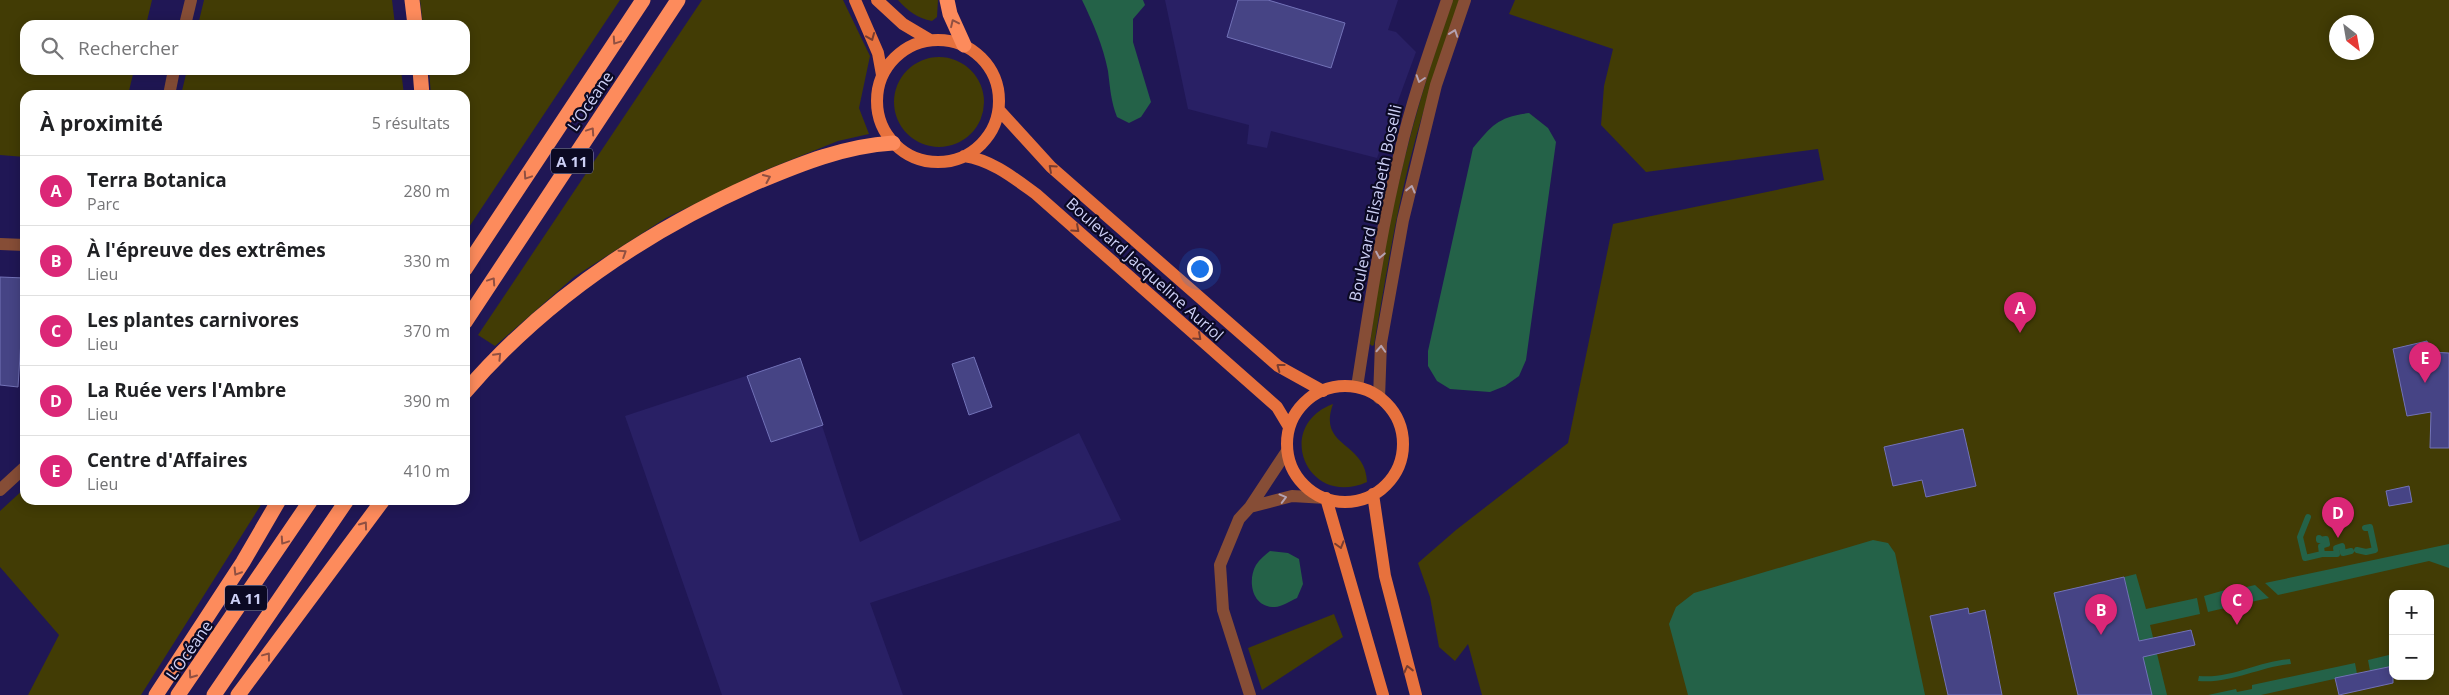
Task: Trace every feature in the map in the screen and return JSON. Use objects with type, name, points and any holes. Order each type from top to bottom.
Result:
[{"type":"highway","points":[[412,0],[414,20]]},
{"type":"highway","name":"L’Océane","points":[[470,261],[643,0]]},
{"type":"highway","name":"L’Océane","points":[[470,314],[678,0]]},
{"type":"highway","points":[[947,0],[950,14],[964,45]]},
{"type":"highway","points":[[420,75],[422,90]]},
{"type":"highway","points":[[470,387],[515,338],[552,305],[606,264],[653,234],[730,195],[808,161],[855,147],[893,143]]},
{"type":"highway","points":[[156,695],[277,505]]},
{"type":"highway","name":"L’Océane","points":[[178,695],[308,505]]},
{"type":"highway","name":"A 11","points":[[214,695],[343,505]]},
{"type":"highway","points":[[238,695],[379,505]]},
{"type":"main road","points":[[855,0],[878,53],[882,75]]},
{"type":"main road","points":[[877,0],[903,24],[930,40]]},
{"type":"main road","points":[[930,40],[948,40],[964,45],[985,61],[994,76],[999,93],[999,110],[990,134],[978,147],[964,156],[939,162],[922,160],[906,154],[893,143],[883,128],[877,111],[877,92],[882,75],[894,59],[903,51],[912,45],[930,40]]},
{"type":"main road","name":"Boulevard Jacqueline Auriol","points":[[999,110],[1051,167],[1278,366],[1322,391]]},
{"type":"main road","name":"Boulevard Jacqueline Auriol","points":[[964,156],[985,161],[1007,173],[1036,194],[1276,407],[1289,427]]},
{"type":"main road","points":[[1340,386],[1357,387],[1380,398],[1397,419],[1402,448],[1400,462],[1394,474],[1384,486],[1373,494],[1350,501],[1326,498],[1312,491],[1300,480],[1292,467],[1288,452],[1289,427],[1300,407],[1307,400],[1322,391],[1340,386]]},
{"type":"main road","points":[[1373,494],[1389,592],[1416,695]]},
{"type":"main road","points":[[1326,498],[1383,695]]},
{"type":"street","points":[[186,20],[191,0]]},
{"type":"street","name":"Boulevard Elisabeth Boselli","points":[[1357,387],[1366,323],[1400,153],[1414,99],[1447,0]]},
{"type":"street","points":[[1380,398],[1381,343],[1403,220],[1436,85],[1466,0]]},
{"type":"street","points":[[170,90],[173,75]]},
{"type":"street","points":[[0,244],[20,245]]},
{"type":"street","points":[[1250,695],[1223,610],[1220,565],[1239,519],[1250,507],[1288,452]]},
{"type":"street","points":[[0,490],[20,471]]},
{"type":"street","points":[[1250,507],[1292,496],[1326,498]]},
{"type":"shaded area","points":[[0,0],[152,0],[147,20],[20,20],[20,75],[133,75],[129,90],[20,90],[20,157],[0,155]]},
{"type":"shaded area","points":[[204,0],[392,0],[394,20],[199,20]]},
{"type":"shaded area","points":[[420,0],[620,0],[470,225],[470,90],[431,90],[429,75],[470,75],[470,20],[422,20]]},
{"type":"shaded area","points":[[702,0],[843,0],[870,56],[859,108],[869,134],[838,141],[756,174],[666,218],[574,277],[495,346],[478,335]]},
{"type":"shaded area","points":[[898,0],[938,0],[937,17],[932,21],[917,16]]},
{"type":"shaded area","points":[[1082,0],[1143,0],[1145,5],[1133,19],[1133,42],[1151,102],[1141,117],[1129,123],[1117,117],[1103,52]]},
{"type":"shaded area","points":[[1165,0],[1398,0],[1388,30],[1396,32],[1416,52],[1377,158],[1271,131],[1267,148],[1247,144],[1249,125],[1188,109]]},
{"type":"shaded area","points":[[1453,0],[1460,0],[1426,103],[1409,163],[1392,240],[1374,345],[1372,346],[1370,344],[1383,256],[1402,170],[1425,84]]},
{"type":"shaded area","points":[[1515,0],[2449,0],[2449,695],[1482,695],[1468,644],[1455,661],[1439,647],[1430,597],[1418,563],[1456,530],[1568,443],[1613,224],[1824,180],[1818,149],[1646,172],[1601,125],[1604,86],[1613,49],[1509,14]]},
{"type":"shaded area","points":[[939,57],[956,61],[971,70],[980,85],[984,102],[980,119],[971,134],[956,143],[939,147],[922,143],[907,134],[898,119],[894,102],[898,85],[907,70],[922,61]]},
{"type":"shaded area","points":[[186,75],[402,75],[403,90],[182,90]]},
{"type":"shaded area","points":[[1529,113],[1548,128],[1556,142],[1526,360],[1519,376],[1505,386],[1490,392],[1450,389],[1437,381],[1428,366],[1428,351],[1473,148],[1496,123],[1510,117]]},
{"type":"shaded area","points":[[800,358],[860,542],[1079,433],[1121,520],[870,603],[903,695],[722,695],[625,416]]},
{"type":"shaded area","points":[[1333,404],[1330,418],[1331,429],[1336,437],[1359,459],[1365,469],[1367,482],[1346,487],[1328,484],[1314,475],[1305,461],[1302,445],[1305,429],[1315,415]]},
{"type":"shaded area","points":[[20,493],[20,505],[261,505],[141,695],[28,695],[59,635],[0,567],[0,511]]},
{"type":"shaded area","points":[[1873,540],[1888,543],[1895,553],[1925,695],[1688,695],[1669,624],[1676,607],[1694,593]]},
{"type":"shaded area","points":[[2449,544],[2449,568],[2429,561],[2278,595],[2265,583]]},
{"type":"shaded area","points":[[1270,551],[1288,553],[1299,559],[1303,584],[1297,598],[1277,607],[1261,603],[1252,586],[1253,571],[1256,565]]},
{"type":"shaded area","points":[[2136,574],[2146,609],[2197,598],[2200,614],[2150,625],[2167,695],[2148,695],[2151,694],[2124,577]]},
{"type":"shaded area","points":[[2255,585],[2269,598],[2237,605],[2234,590]]},
{"type":"shaded area","points":[[2225,590],[2229,607],[2208,612],[2204,596]]},
{"type":"shaded area","points":[[1334,614],[1343,637],[1262,690],[1248,648]]},
{"type":"shaded area","points":[[2389,655],[2389,667],[2370,671],[2368,660]]},
{"type":"shaded area","points":[[2290,659],[2291,664],[2268,668],[2233,678],[2198,681],[2199,676],[2222,675],[2278,660]]},
{"type":"shaded area","points":[[2355,663],[2357,674],[2261,695],[2208,695],[2236,689],[2237,692],[2252,689],[2252,685]]},
{"type":"building","points":[[1238,0],[1268,0],[1345,23],[1331,68],[1227,37]]},
{"type":"building","points":[[0,277],[20,278],[18,387],[0,385]]},
{"type":"building","points":[[2427,341],[2430,352],[2449,353],[2449,448],[2430,448],[2431,412],[2407,416],[2393,349]]},
{"type":"building","points":[[974,357],[992,407],[969,415],[952,364]]},
{"type":"building","points":[[800,358],[823,425],[771,442],[747,376]]},
{"type":"building","points":[[1963,429],[1976,486],[1926,497],[1922,480],[1893,486],[1884,447]]},
{"type":"building","points":[[2409,486],[2412,502],[2389,506],[2386,491]]},
{"type":"building","points":[[2124,577],[2139,641],[2191,630],[2195,645],[2143,657],[2152,695],[2078,695],[2054,593]]},
{"type":"building","points":[[1968,608],[1969,614],[1985,610],[2002,695],[1948,695],[1930,616]]},
{"type":"building","points":[[2389,667],[2389,680],[2393,680],[2393,683],[2339,695],[2335,678]]},
{"type":"waterway","points":[[2308,517],[2300,537],[2305,558],[2322,554],[2321,546],[2327,544],[2326,539],[2319,540],[2319,538]]},
{"type":"waterway","points":[[2357,550],[2366,552],[2375,550],[2370,527],[2365,528]]},
{"type":"waterway","points":[[2322,554],[2337,554],[2336,548],[2342,546],[2343,553],[2351,551]]},
{"type":"place","name":"Terra Botanica","points":[[2020,333]]},
{"type":"place","name":"Centre d'Affaires","points":[[2425,383]]},
{"type":"place","name":"La Ruée vers l'Ambre","points":[[2338,538]]},
{"type":"place","name":"Les plantes carnivores","points":[[2237,625]]},
{"type":"place","name":"À l'épreuve des extrêmes","points":[[2101,635]]}]
